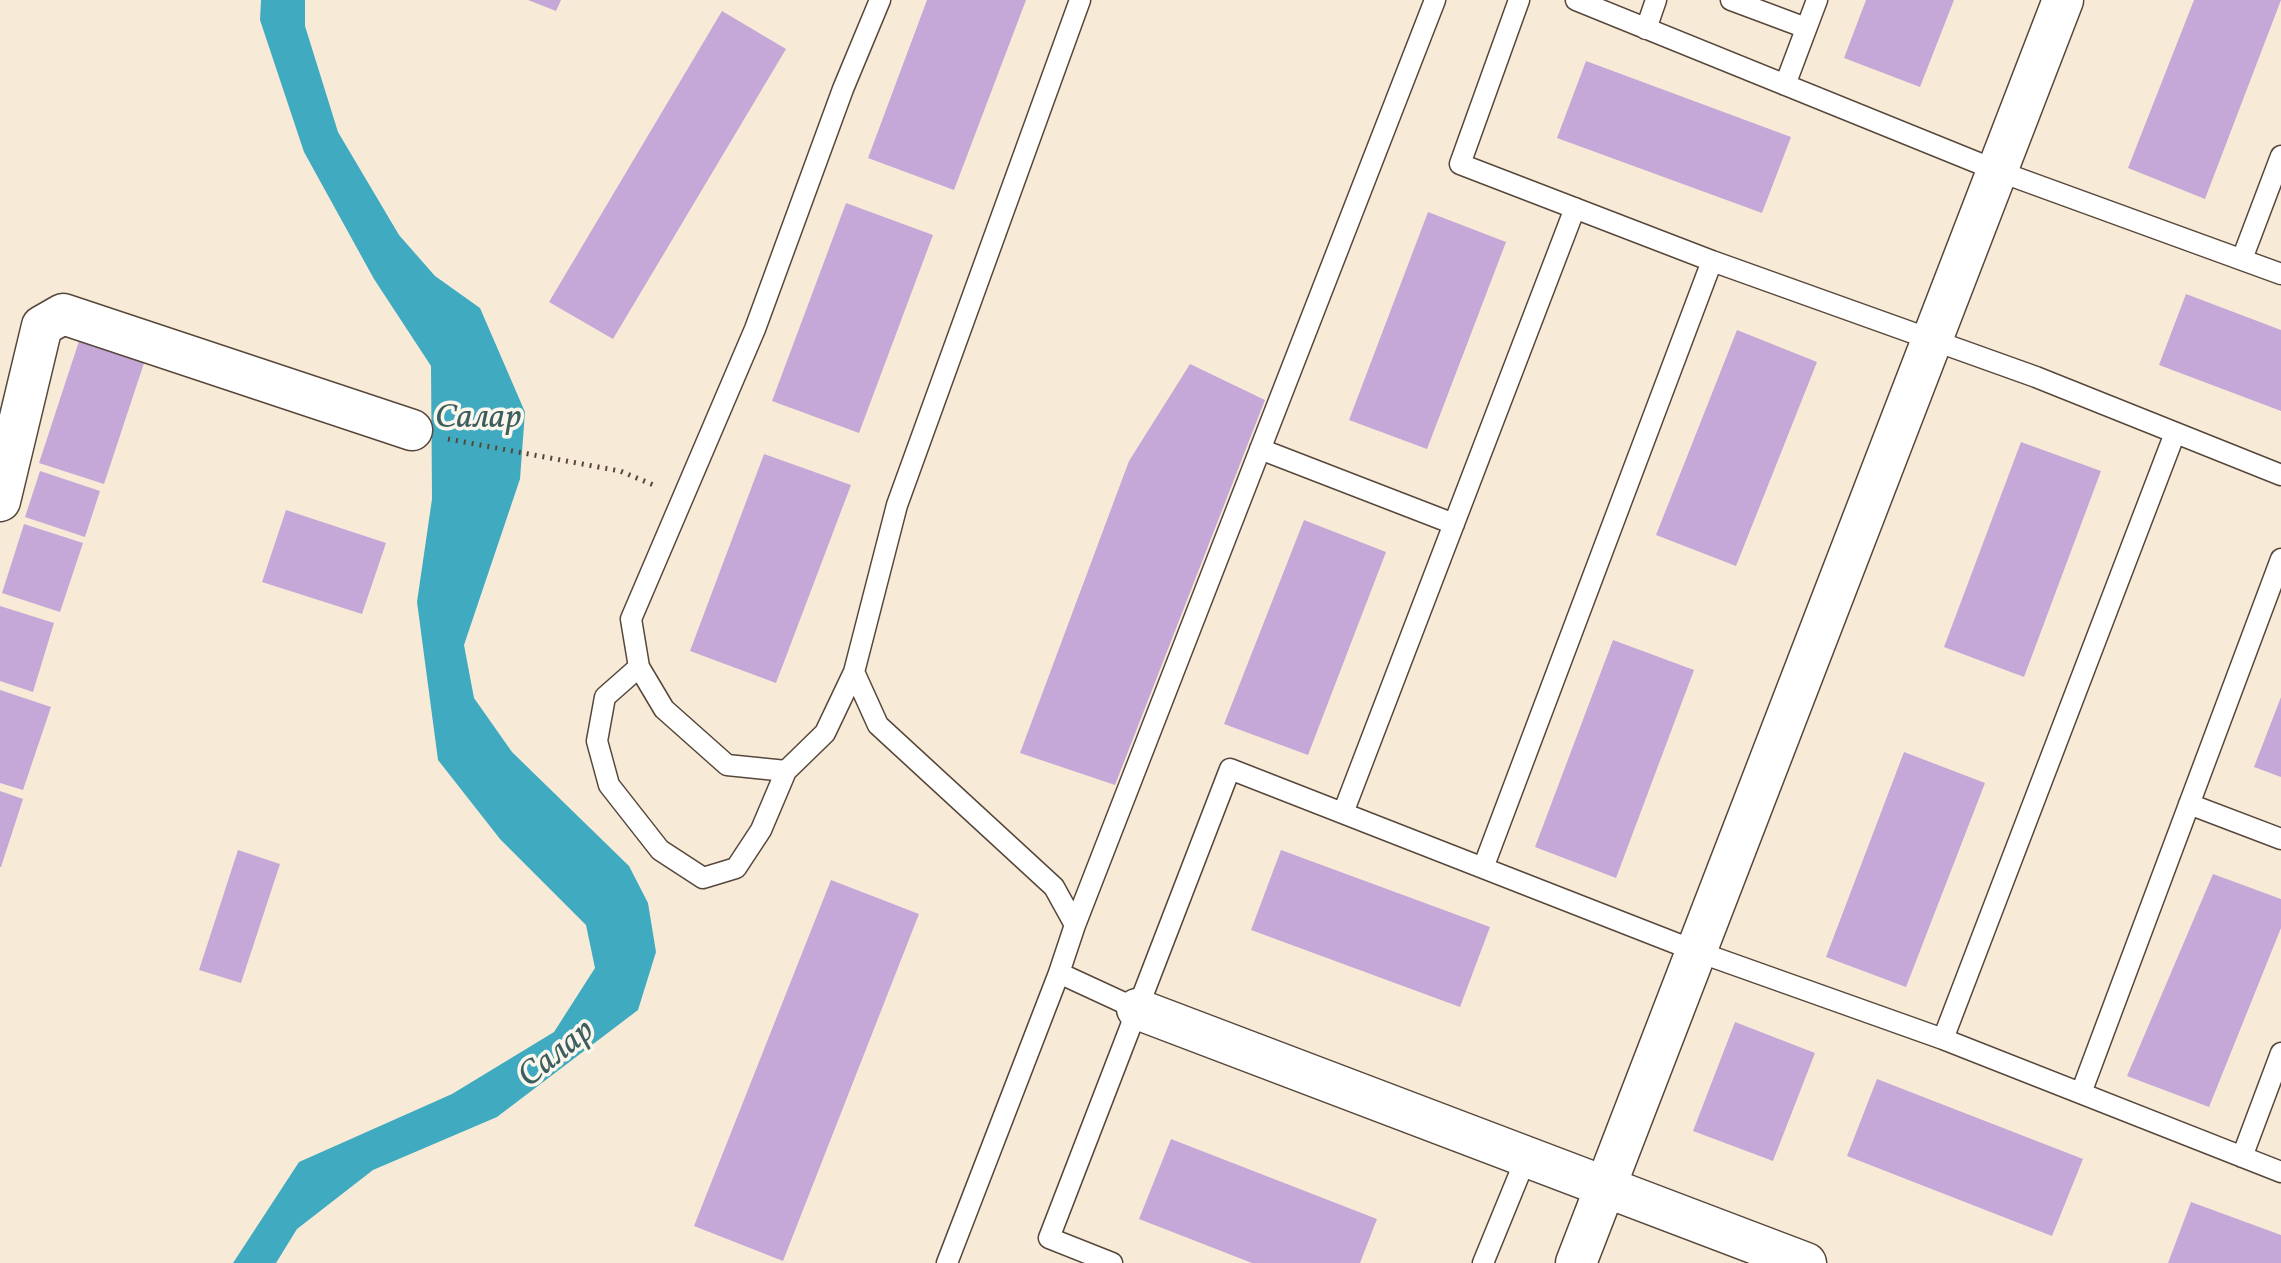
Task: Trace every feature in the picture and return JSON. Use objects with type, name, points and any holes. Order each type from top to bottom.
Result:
[{"type":"street","points":[[1576,1263],[1693,950],[2063,0]]},
{"type":"street","points":[[1,498],[42,326],[63,314],[427,434]]},
{"type":"street","points":[[1137,1009],[1806,1263]]},
{"type":"lane","points":[[786,771],[727,765],[664,709],[639,667],[631,619],[755,329],[843,89],[880,0]]},
{"type":"lane","points":[[639,667],[605,697],[597,741],[609,785],[660,850],[703,878],[736,868],[761,830],[786,771],[825,733],[854,672],[897,505],[1080,0]]},
{"type":"lane","points":[[947,1263],[1075,925],[1435,0]]},
{"type":"lane","points":[[1519,0],[1460,164],[1712,261],[1933,339],[2281,475]]},
{"type":"lane","points":[[1576,0],[1998,171],[2281,274]]},
{"type":"lane","points":[[1646,29],[1656,0]]},
{"type":"lane","points":[[1731,0],[1806,28]]},
{"type":"lane","points":[[1785,85],[1817,0]]},
{"type":"lane","points":[[2242,259],[2281,156]]},
{"type":"lane","points":[[1343,813],[1575,208]]},
{"type":"lane","points":[[1483,868],[1712,261]]},
{"type":"lane","points":[[1943,1039],[2175,433]]},
{"type":"lane","points":[[1260,449],[1454,524]]},
{"type":"lane","points":[[2081,1093],[2281,559]]},
{"type":"lane","points":[[854,672],[878,725],[1054,887],[1075,925]]},
{"type":"lane","points":[[1112,1263],[1049,1238],[1230,769],[1693,950],[1943,1039],[2281,1172]]},
{"type":"lane","points":[[2189,804],[2281,839]]},
{"type":"lane","points":[[1059,973],[1137,1009]]},
{"type":"lane","points":[[2242,1157],[2281,1053]]},
{"type":"lane","points":[[1483,1263],[1526,1158]]},
{"type":"path","points":[[427,434],[620,471],[682,497]]},
{"type":"water","name":"Салар","points":[[261,0],[305,0],[305,26],[338,132],[399,235],[435,276],[480,308],[525,412],[520,479],[464,645],[474,698],[512,752],[629,866],[648,903],[656,952],[638,1010],[497,1117],[373,1170],[297,1229],[276,1263],[233,1263],[299,1162],[452,1094],[554,1032],[595,968],[586,925],[500,839],[438,760],[417,602],[432,499],[431,366],[374,279],[304,152],[260,20]]},
{"type":"building","points":[[528,0],[561,0],[556,11]]},
{"type":"building","points":[[927,0],[1026,0],[954,190],[868,158]]},
{"type":"building","points":[[1866,0],[1954,0],[1920,87],[1844,58]]},
{"type":"building","points":[[2194,0],[2281,0],[2205,199],[2128,168]]},
{"type":"building","points":[[722,11],[786,49],[613,339],[549,302]]},
{"type":"building","points":[[1586,61],[1791,137],[1762,213],[1557,138]]},
{"type":"building","points":[[846,203],[933,235],[859,433],[772,401]]},
{"type":"building","points":[[1428,212],[1506,242],[1427,449],[1349,420]]},
{"type":"building","points":[[2186,294],[2281,330],[2281,411],[2159,365]]},
{"type":"building","points":[[1737,330],[1817,362],[1736,566],[1656,535]]},
{"type":"building","points":[[81,335],[146,357],[104,484],[39,463]]},
{"type":"building","points":[[1190,364],[1265,400],[1115,785],[1020,753],[1129,461]]},
{"type":"building","points":[[2021,442],[2101,471],[2024,677],[1944,647]]},
{"type":"building","points":[[764,454],[851,485],[776,683],[690,651]]},
{"type":"building","points":[[40,471],[100,491],[85,537],[25,517]]},
{"type":"building","points":[[286,510],[386,543],[362,614],[262,582]]},
{"type":"building","points":[[1304,520],[1386,552],[1308,755],[1224,724]]},
{"type":"building","points":[[24,524],[83,543],[60,612],[2,593]]},
{"type":"building","points":[[0,606],[54,623],[33,692],[0,681]]},
{"type":"building","points":[[1613,640],[1694,670],[1616,878],[1535,847]]},
{"type":"building","points":[[0,690],[51,707],[23,790],[0,783]]},
{"type":"building","points":[[2281,697],[2281,777],[2254,767]]},
{"type":"building","points":[[1904,752],[1985,783],[1906,987],[1826,957]]},
{"type":"building","points":[[0,791],[23,799],[1,867],[0,867]]},
{"type":"building","points":[[238,850],[280,864],[241,983],[199,970]]},
{"type":"building","points":[[1281,850],[1490,927],[1460,1007],[1251,930]]},
{"type":"building","points":[[2213,874],[2281,899],[2281,928],[2209,1107],[2127,1076]]},
{"type":"building","points":[[831,880],[919,914],[783,1261],[694,1226]]},
{"type":"building","points":[[1735,1022],[1815,1053],[1773,1161],[1693,1131]]},
{"type":"building","points":[[1877,1079],[2083,1159],[2052,1236],[1847,1156]]},
{"type":"building","points":[[1171,1139],[1377,1219],[1360,1263],[1252,1263],[1139,1219]]},
{"type":"building","points":[[2191,1202],[2281,1235],[2281,1263],[2168,1263]]}]
